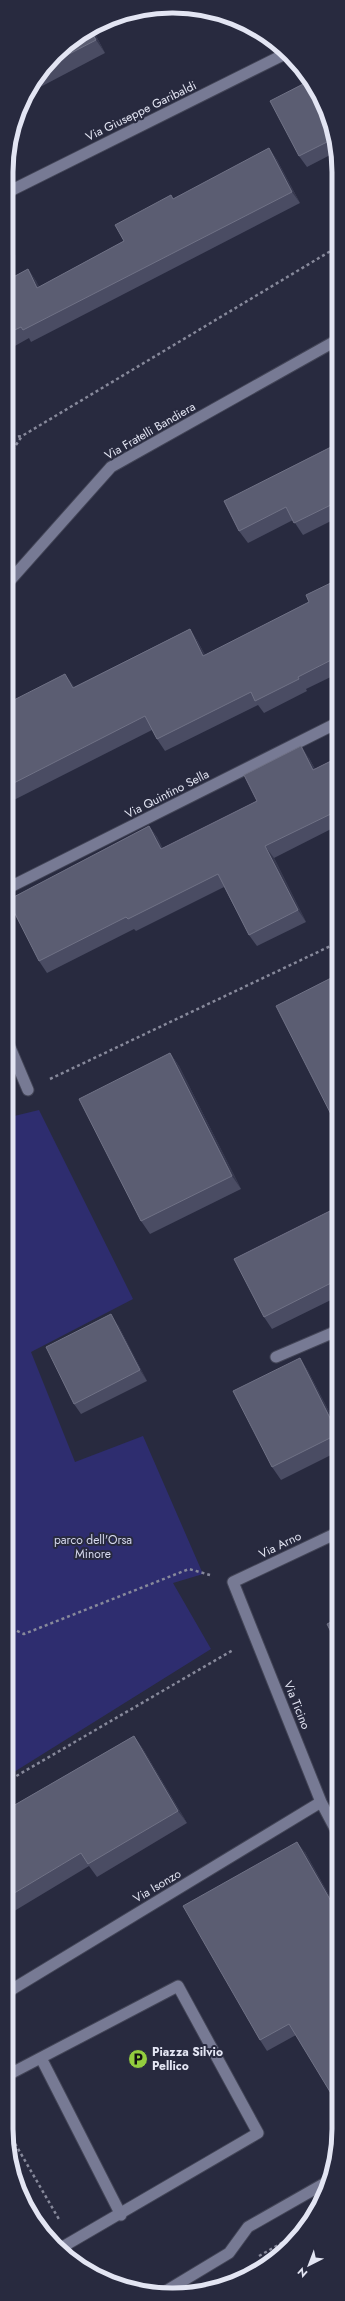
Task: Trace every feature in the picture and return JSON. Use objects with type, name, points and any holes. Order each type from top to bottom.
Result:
[{"type":"street","name":"Via Giuseppe Garibaldi","points":[[13,190],[281,56]]},
{"type":"street","name":"Via Fratelli Bandiera","points":[[13,577],[112,467],[332,343]]},
{"type":"street","name":"Via Quintino Sella","points":[[13,885],[332,726]]},
{"type":"street","points":[[13,1055],[28,1090]]},
{"type":"street","points":[[276,1357],[332,1333]]},
{"type":"street","name":"Via Arno","points":[[233,1582],[332,1535]]},
{"type":"street","name":"Via Ticino","points":[[233,1582],[321,1802],[332,1823]]},
{"type":"street","name":"Via Isonzo","points":[[13,1989],[321,1802]]},
{"type":"street","points":[[13,2072],[178,1986],[258,2133],[121,2215],[65,2246]]},
{"type":"street","points":[[41,2058],[121,2215]]},
{"type":"street","points":[[171,2288],[229,2253],[248,2227],[322,2185]]},
{"type":"path","points":[[13,437],[22,436],[332,250]]},
{"type":"path","points":[[13,450],[22,436]]},
{"type":"path","points":[[28,1090],[332,945]]},
{"type":"path","points":[[13,1629],[24,1634],[189,1569],[233,1582]]},
{"type":"path","points":[[13,1778],[256,1637]]},
{"type":"path","points":[[13,2140],[83,2260]]},
{"type":"green space","name":"parco dell'Orsa Minore","points":[[39,1110],[133,1299],[31,1352],[75,1462],[143,1436],[203,1574],[173,1583],[211,1649],[13,1773],[13,1116]]},
{"type":"building","points":[[93,34],[96,40],[63,57],[75,46]]},
{"type":"building","points":[[305,83],[320,111],[329,141],[299,156],[270,101]]},
{"type":"building","points":[[269,148],[292,192],[23,330],[21,327],[13,331],[13,277],[28,269],[37,288],[124,241],[115,225],[171,195],[173,199]]},
{"type":"building","points":[[332,447],[332,504],[294,523],[286,507],[239,531],[224,501]]},
{"type":"building","points":[[332,582],[332,660],[298,677],[299,679],[255,701],[251,692],[157,739],[145,716],[13,783],[13,700],[65,674],[73,688],[190,629],[203,656],[309,602],[306,595]]},
{"type":"building","points":[[301,746],[313,770],[332,760],[332,813],[265,846],[298,910],[249,935],[218,874],[128,919],[126,917],[39,961],[13,910],[13,897],[149,826],[161,849],[257,801],[244,775]]},
{"type":"building","points":[[332,978],[332,1116],[276,1006]]},
{"type":"building","points":[[170,1053],[232,1176],[141,1221],[79,1099]]},
{"type":"building","points":[[330,1211],[332,1214],[332,1283],[264,1317],[234,1259]]},
{"type":"building","points":[[111,1314],[140,1370],[74,1404],[46,1347]]},
{"type":"building","points":[[300,1358],[332,1422],[332,1437],[272,1467],[233,1391]]},
{"type":"building","points":[[332,1622],[332,1634],[327,1624]]},
{"type":"building","points":[[134,1736],[178,1811],[88,1864],[81,1853],[13,1894],[13,1806]]},
{"type":"building","points":[[297,1842],[332,1903],[332,2095],[289,2024],[260,2040],[183,1906]]},
{"type":"place","name":"Piazza Silvio Pellico","points":[[138,2059]]}]
